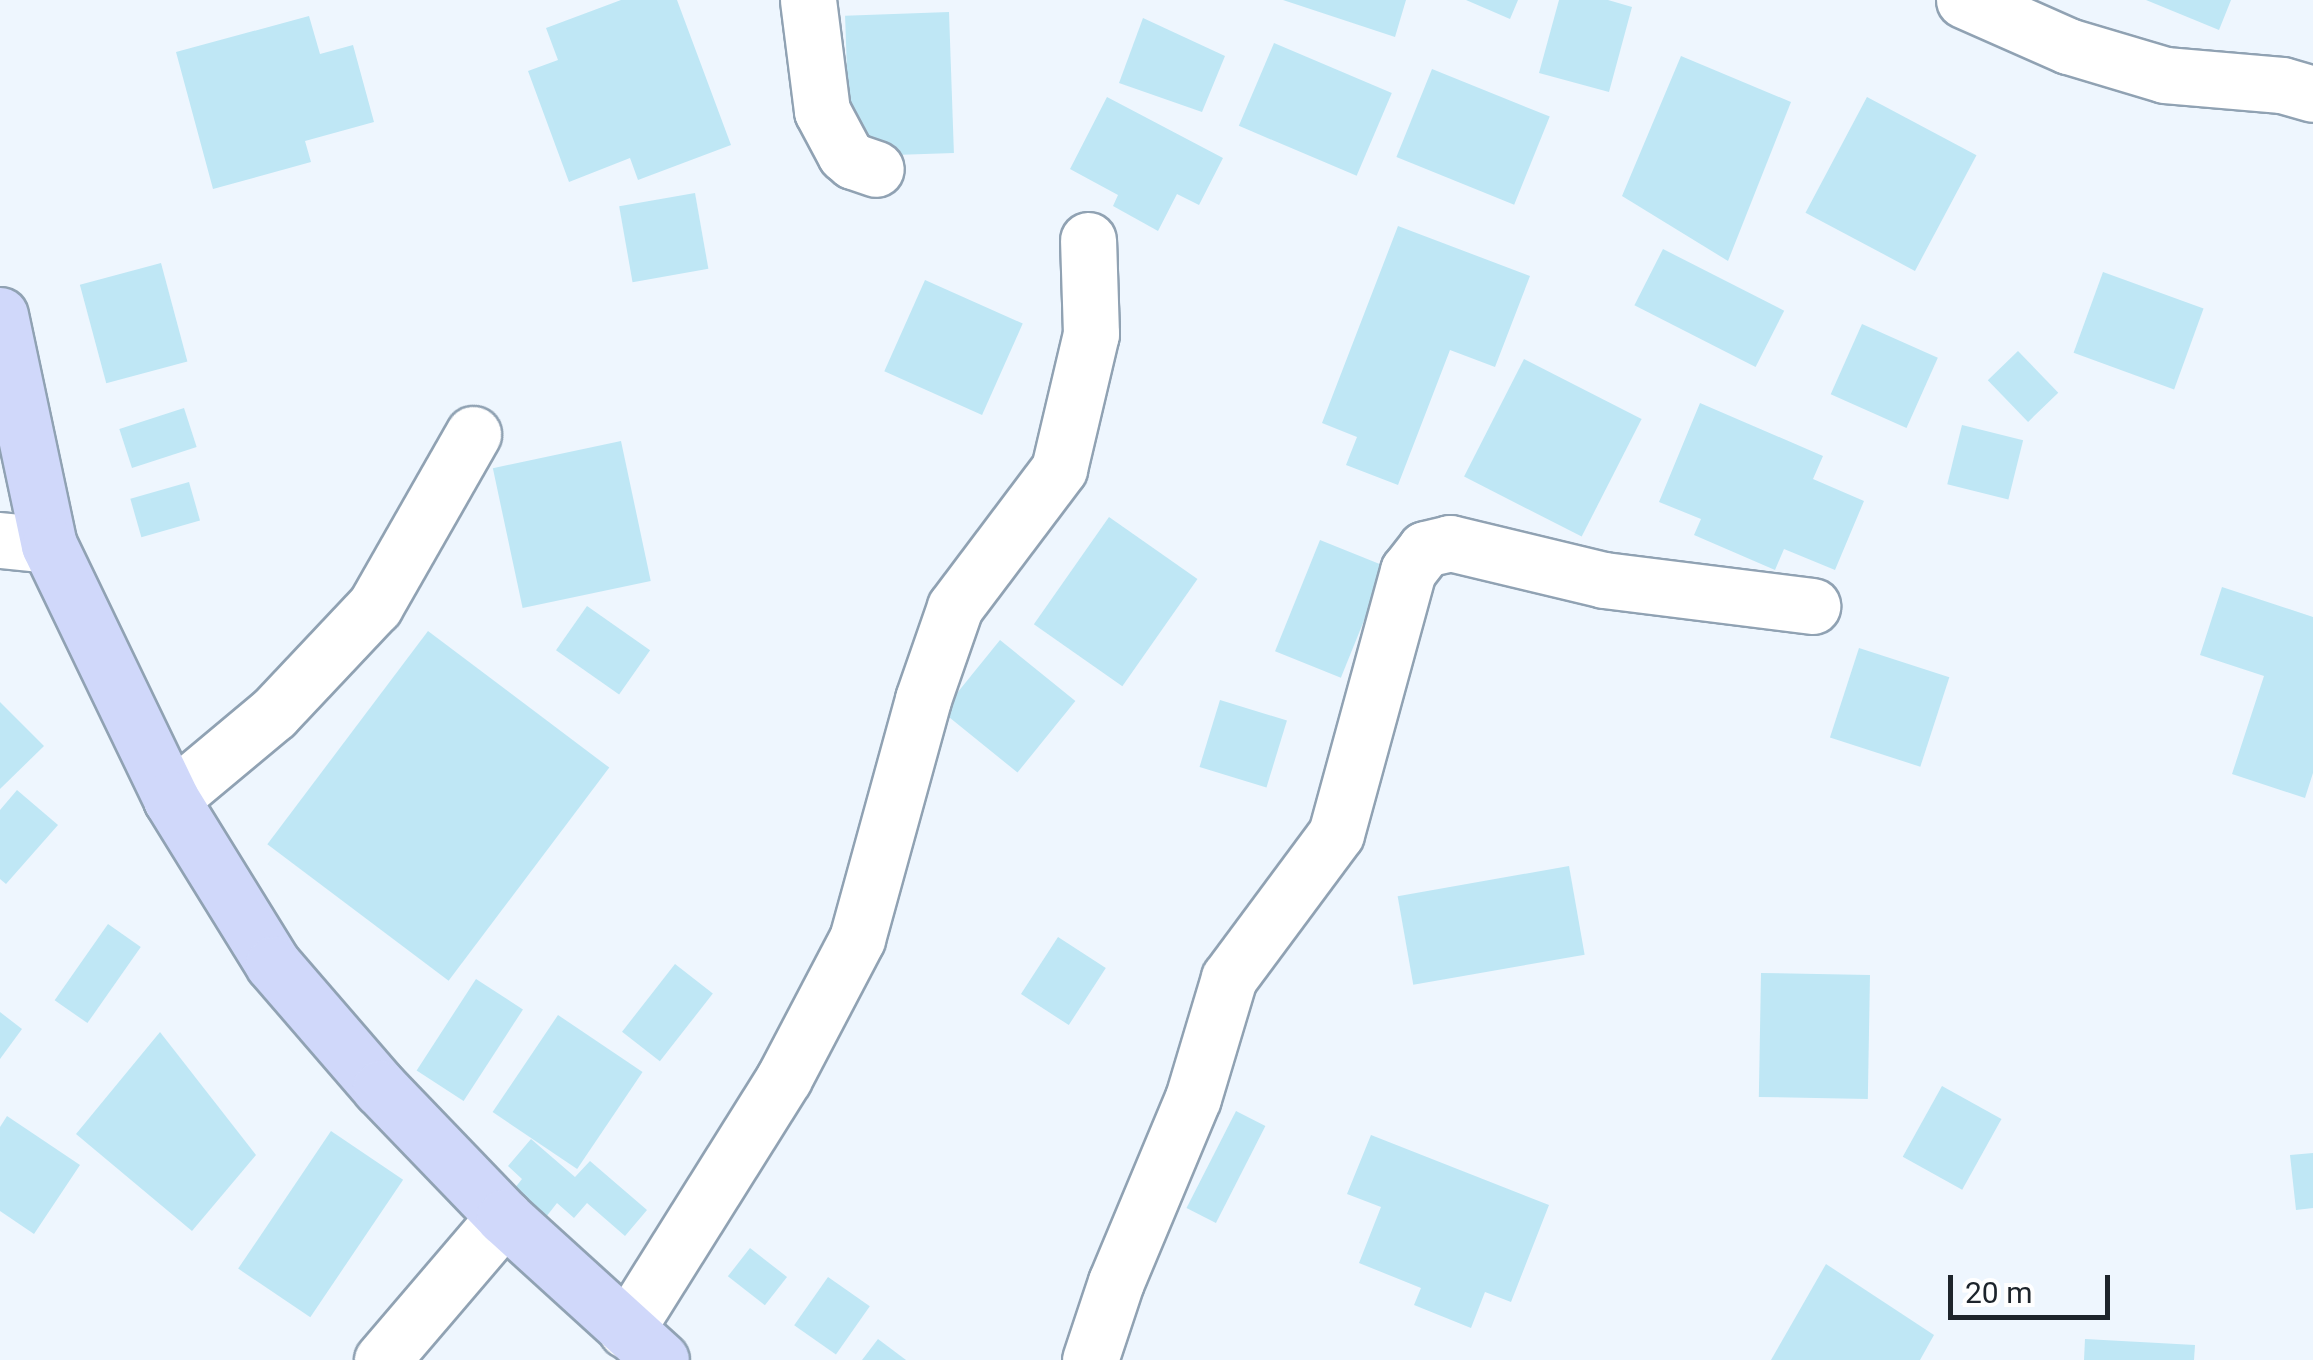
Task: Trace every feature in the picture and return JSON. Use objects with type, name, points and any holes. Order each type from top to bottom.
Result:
[{"type":"main road","points":[[0,316],[24,542],[170,799],[272,964],[380,1088],[504,1217],[644,1345]]},
{"type":"street","points":[[808,0],[822,111],[845,154],[853,162],[876,170]]},
{"type":"street","points":[[1964,0],[2068,46],[2165,75],[2282,85],[2313,94]]},
{"type":"street","points":[[644,1345],[858,940],[922,699],[955,607],[1060,468],[1091,334],[1088,240]]},
{"type":"street","points":[[170,799],[274,714],[374,606],[473,434]]},
{"type":"street","points":[[1090,1360],[1116,1282],[1192,1098],[1229,978],[1336,834],[1408,571],[1425,549],[1450,543],[1604,580],[1812,606]]},
{"type":"street","points":[[382,1360],[504,1217]]},
{"type":"building","points":[[621,0],[677,0],[731,145],[638,180],[630,158],[569,182],[528,71],[558,60],[546,28]]},
{"type":"building","points":[[1283,0],[1406,0],[1395,37]]},
{"type":"building","points":[[1466,0],[1518,0],[1510,19]]},
{"type":"building","points":[[1559,0],[1608,0],[1632,7],[1609,92],[1539,73]]},
{"type":"building","points":[[2146,0],[2231,0],[2219,30]]},
{"type":"building","points":[[949,12],[954,153],[850,157],[845,16]]},
{"type":"building","points":[[309,16],[320,54],[353,45],[374,122],[305,141],[311,162],[213,189],[176,52]]},
{"type":"building","points":[[1143,18],[1225,56],[1202,112],[1119,83]]},
{"type":"building","points":[[1274,43],[1392,93],[1357,176],[1239,126]]},
{"type":"building","points":[[1681,56],[1791,102],[1728,261],[1622,196]]},
{"type":"building","points":[[1432,69],[1550,117],[1514,205],[1396,157]]},
{"type":"building","points":[[1107,97],[1223,158],[1199,205],[1177,194],[1158,231],[1113,206],[1118,195],[1070,169]]},
{"type":"building","points":[[1867,97],[1976,155],[1915,271],[1805,213]]},
{"type":"building","points":[[695,193],[708,269],[633,282],[619,206]]},
{"type":"building","points":[[1398,226],[1530,276],[1495,367],[1450,350],[1398,485],[1346,465],[1357,437],[1322,423]]},
{"type":"building","points":[[1663,249],[1784,311],[1756,367],[1634,305]]},
{"type":"building","points":[[161,263],[187,362],[106,383],[80,285]]},
{"type":"building","points":[[2103,272],[2204,309],[2174,389],[2074,353]]},
{"type":"building","points":[[925,280],[1023,324],[982,415],[884,371]]},
{"type":"building","points":[[1862,324],[1938,358],[1907,428],[1831,394]]},
{"type":"building","points":[[2018,351],[2058,393],[2028,422],[1988,380]]},
{"type":"building","points":[[1524,359],[1642,419],[1582,537],[1464,477]]},
{"type":"building","points":[[1700,403],[1823,456],[1813,479],[1864,501],[1835,570],[1784,549],[1775,570],[1694,535],[1701,519],[1659,502]]},
{"type":"building","points":[[184,408],[197,447],[132,468],[119,429]]},
{"type":"building","points":[[1962,425],[2023,440],[2008,499],[1947,484]]},
{"type":"building","points":[[621,441],[651,581],[523,608],[493,468]]},
{"type":"building","points":[[189,482],[200,520],[141,537],[130,499]]},
{"type":"building","points":[[1109,517],[1197,579],[1122,686],[1034,624]]},
{"type":"building","points":[[1320,540],[1386,567],[1341,678],[1275,651]]},
{"type":"building","points":[[2222,587],[2313,617],[2313,773],[2305,798],[2232,774],[2264,676],[2200,655]]},
{"type":"building","points":[[587,606],[650,650],[619,694],[556,650]]},
{"type":"building","points":[[428,631],[609,768],[449,981],[267,844]]},
{"type":"building","points":[[1000,640],[1075,701],[1017,773],[942,711]]},
{"type":"building","points":[[1859,648],[1949,677],[1920,767],[1830,737]]},
{"type":"building","points":[[1220,700],[1287,720],[1266,787],[1200,767]]},
{"type":"building","points":[[0,702],[44,746],[0,789]]},
{"type":"building","points":[[17,790],[58,825],[6,884],[0,879],[0,810]]},
{"type":"building","points":[[1569,866],[1585,955],[1413,985],[1398,896]]},
{"type":"building","points":[[108,924],[141,947],[87,1023],[55,1000]]},
{"type":"building","points":[[1058,937],[1106,968],[1069,1025],[1021,994]]},
{"type":"building","points":[[675,964],[713,994],[660,1061],[622,1032]]},
{"type":"building","points":[[1761,973],[1870,975],[1868,1099],[1759,1097]]},
{"type":"building","points":[[476,979],[523,1009],[464,1101],[417,1070]]},
{"type":"building","points":[[0,1012],[22,1029],[0,1059]]},
{"type":"building","points":[[558,1015],[643,1072],[577,1169],[493,1112]]},
{"type":"building","points":[[160,1032],[256,1155],[192,1231],[76,1134]]},
{"type":"building","points":[[1942,1086],[2001,1119],[1962,1190],[1903,1157]]},
{"type":"building","points":[[1236,1111],[1265,1126],[1216,1223],[1187,1208]]},
{"type":"building","points":[[7,1116],[80,1165],[34,1234],[0,1211],[0,1127]]},
{"type":"building","points":[[331,1131],[403,1180],[310,1317],[238,1269]]},
{"type":"building","points":[[1371,1135],[1549,1205],[1511,1302],[1485,1292],[1471,1328],[1414,1305],[1421,1288],[1359,1263],[1381,1207],[1347,1194]]},
{"type":"building","points":[[531,1139],[575,1177],[590,1161],[647,1210],[625,1236],[587,1203],[574,1218],[557,1203],[546,1217],[514,1189],[522,1179],[508,1166]]},
{"type":"building","points":[[2313,1153],[2313,1208],[2296,1210],[2290,1155]]},
{"type":"building","points":[[750,1248],[787,1277],[765,1305],[728,1276]]},
{"type":"building","points":[[1826,1264],[1934,1335],[1920,1360],[1771,1360]]},
{"type":"building","points":[[828,1277],[870,1306],[836,1355],[794,1325]]},
{"type":"building","points":[[878,1339],[906,1360],[862,1360]]},
{"type":"building","points":[[2085,1339],[2195,1345],[2194,1360],[2084,1360]]}]
